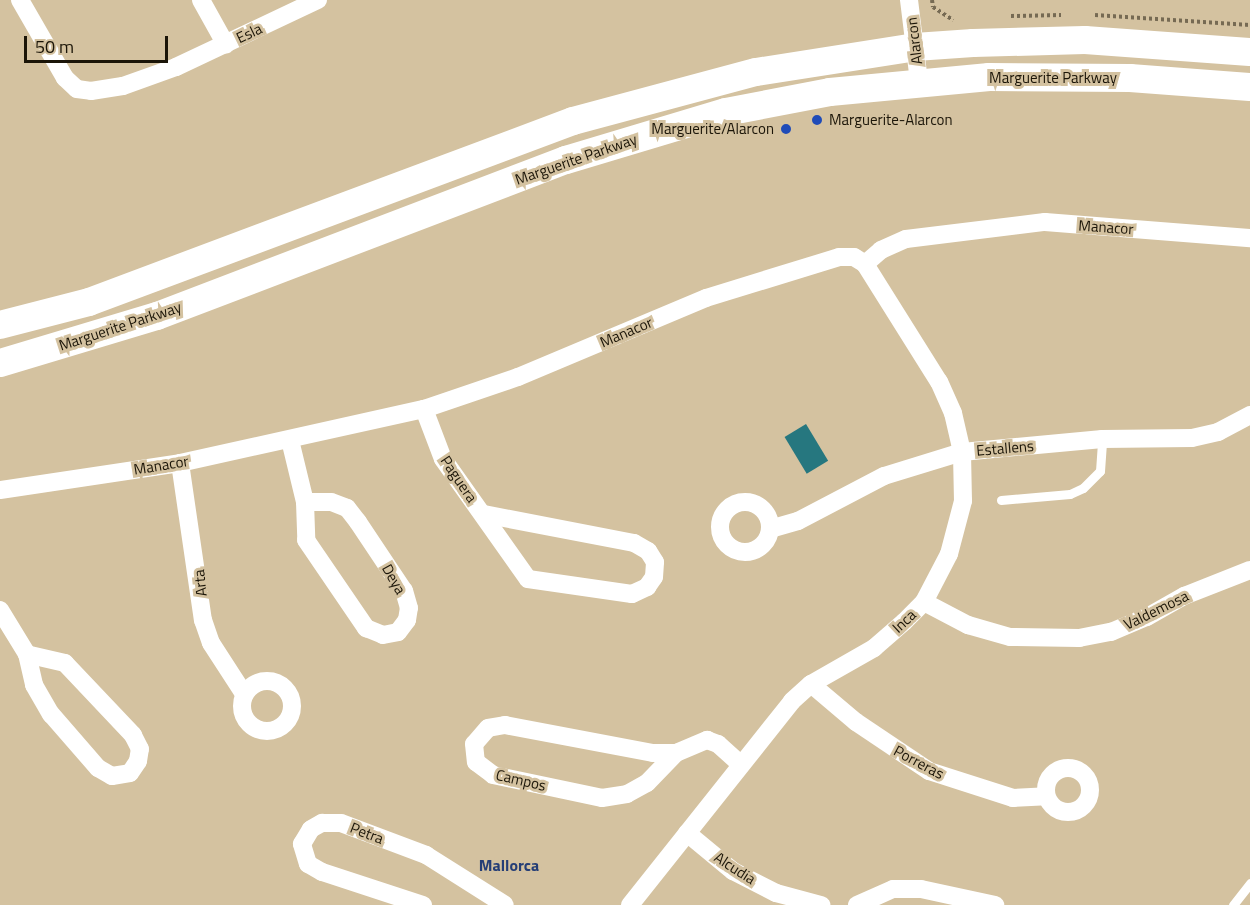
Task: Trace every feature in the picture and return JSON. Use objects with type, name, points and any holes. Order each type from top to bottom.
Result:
[{"type":"main road","points":[[0,326],[89,302],[573,121],[756,72],[915,47],[1085,40],[1250,52]]},
{"type":"main road","name":"Marguerite Parkway","points":[[0,363],[157,316],[566,160],[737,110],[830,92],[919,82],[989,78],[1130,78],[1250,87]]},
{"type":"street","name":"Esla","points":[[20,0],[65,78],[77,89],[91,91],[123,86],[226,45],[318,0]]},
{"type":"street","points":[[201,0],[226,45]]},
{"type":"street","name":"Alarcon","points":[[909,0],[919,82]]},
{"type":"street","name":"Manacor","points":[[0,490],[180,463],[424,409],[518,377],[706,298],[839,257],[854,257],[865,264],[881,250],[906,239],[1045,222],[1250,238]]},
{"type":"street","name":"Inca","points":[[630,905],[741,765],[812,684],[874,648],[924,602],[958,527],[963,501],[962,452],[953,412],[939,382],[865,264]]},
{"type":"street","name":"Paguera","points":[[424,409],[443,459],[528,579],[632,594],[647,587],[654,578],[655,562],[648,551],[634,543],[483,514]]},
{"type":"street","name":"Estallens","points":[[770,529],[798,521],[884,476],[962,452],[1102,439],[1192,438],[1218,432],[1250,415]]},
{"type":"street","name":"Deya","points":[[290,440],[304,502],[306,540],[366,628],[383,635],[398,632],[407,620],[409,608],[404,591],[358,522],[347,508],[332,502],[304,502]]},
{"type":"street","name":"Arta","points":[[180,463],[203,620],[211,643],[244,694]]},
{"type":"street","name":"Valdemosa","points":[[924,602],[968,625],[1010,637],[1043,641],[1079,638],[1111,632],[1216,581],[1250,570]]},
{"type":"street","points":[[0,610],[27,654],[34,685],[51,714],[98,768],[112,776],[130,773],[138,761],[140,749],[133,735],[64,663],[27,654]]},
{"type":"street","name":"Porreras","points":[[812,684],[856,722],[929,771],[1013,798],[1046,796]]},
{"type":"street","name":"Campos","points":[[676,753],[647,783],[627,794],[602,798],[493,775],[476,762],[474,744],[488,728],[505,725],[653,753],[676,753],[707,740],[718,744],[741,765]]},
{"type":"street","name":"Petra","points":[[423,905],[322,872],[308,864],[302,844],[311,829],[322,823],[341,823],[426,855],[496,904]]},
{"type":"street","name":"Alcudia","points":[[687,833],[733,871],[776,893],[821,905]]},
{"type":"street","points":[[857,905],[893,889],[921,890],[995,905]]},
{"type":"lane","points":[[1001,500],[1070,494],[1083,488],[1100,471],[1102,439]]},
{"type":"lane","points":[[1233,905],[1250,883]]},
{"type":"water","points":[[806,424],[828,461],[807,474],[785,437]]},
{"type":"place","name":"Marguerite-Alarcon","points":[[817,120]]},
{"type":"place","name":"Marguerite/Alarcon","points":[[786,129]]},
{"type":"district","name":"Mallorca","points":[[509,865]]}]
